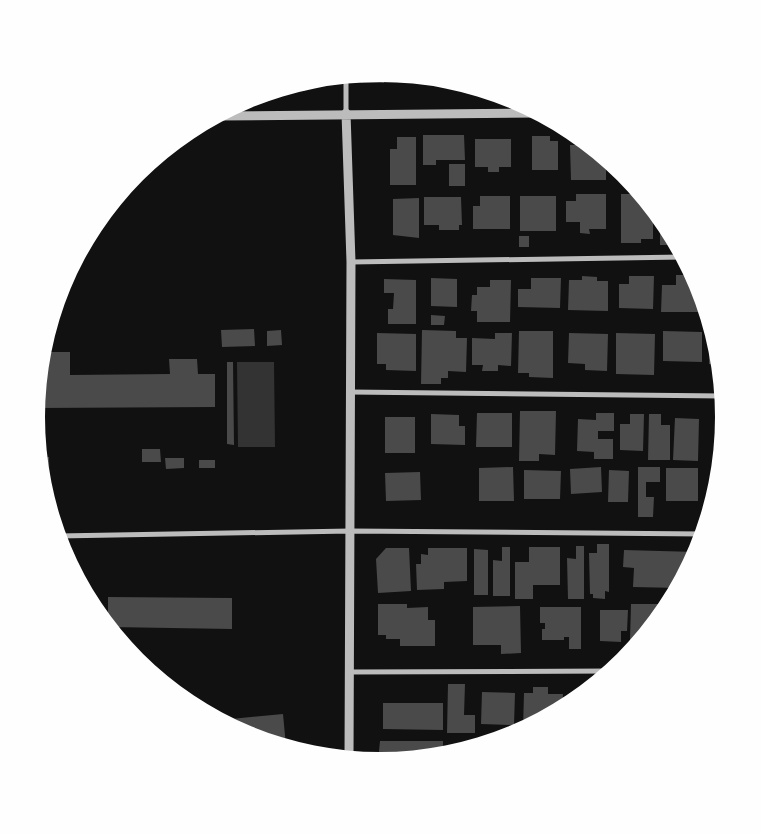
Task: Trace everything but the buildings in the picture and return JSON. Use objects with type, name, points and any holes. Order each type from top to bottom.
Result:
[{"type":"street","points":[[346,83],[352,262],[349,751]]},
{"type":"street","points":[[239,113],[522,113]]},
{"type":"street","points":[[352,262],[675,257]]},
{"type":"street","points":[[350,392],[715,396]]},
{"type":"street","points":[[67,536],[350,531],[694,534]]},
{"type":"street","points":[[349,672],[600,671]]},
{"type":"shaded area","points":[[237,362],[274,362],[275,447],[238,447]]}]
